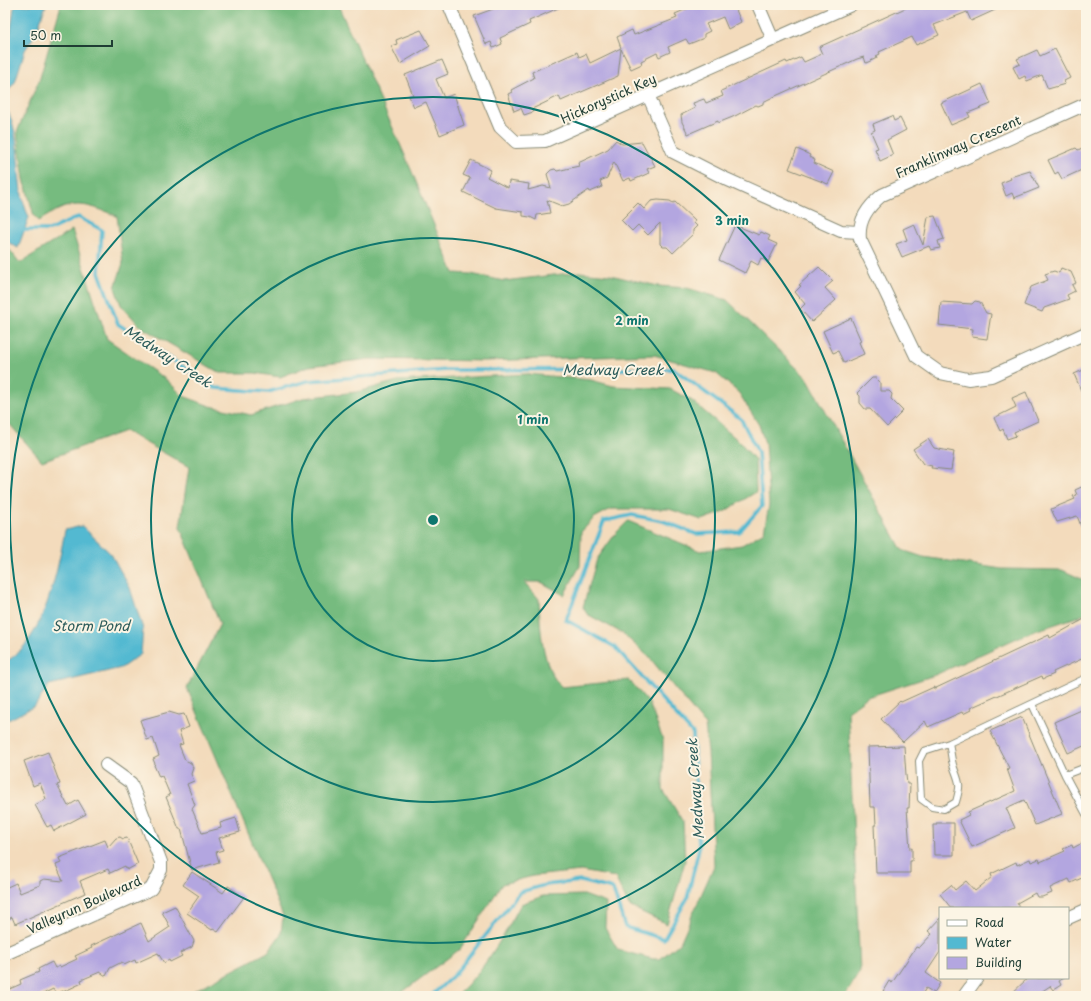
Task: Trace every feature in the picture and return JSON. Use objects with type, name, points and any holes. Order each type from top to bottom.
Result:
[{"type":"street","name":"Hickorystick Key","points":[[449,5],[500,127],[516,142],[545,141],[851,5]]},
{"type":"street","points":[[758,5],[773,40]]},
{"type":"street","points":[[648,95],[673,152],[726,179],[841,231],[859,232],[860,239],[916,356],[940,373],[968,379],[991,376],[1086,333]]},
{"type":"street","name":"Franklinway Crescent","points":[[859,232],[861,221],[868,208],[882,195],[1086,104]]},
{"type":"street","name":"Valleyrun Boulevard","points":[[5,954],[145,892],[151,889],[159,877],[161,862],[131,783],[106,765]]},
{"type":"street","points":[[1069,918],[1086,910]]},
{"type":"street","points":[[964,996],[976,979]]},
{"type":"lane","points":[[949,743],[954,768],[959,777],[960,789],[956,802],[944,809],[932,807],[921,799],[919,761],[924,751],[949,743],[1086,678]]},
{"type":"lane","points":[[1032,704],[1065,775],[1085,811]]},
{"type":"lane","points":[[1065,775],[1086,766]]},
{"type":"green space","points":[[61,5],[338,5],[407,160],[454,273],[471,274],[504,281],[579,272],[610,275],[658,286],[687,288],[727,300],[807,378],[902,550],[923,557],[1002,569],[1062,570],[1086,581],[1086,614],[1026,634],[935,675],[867,697],[848,711],[860,971],[845,996],[456,996],[484,965],[500,941],[521,904],[543,896],[584,895],[606,903],[605,928],[618,950],[653,959],[660,959],[680,943],[714,866],[708,752],[705,725],[649,657],[622,633],[587,614],[583,607],[597,559],[616,533],[628,521],[700,551],[742,545],[764,532],[769,505],[765,443],[759,425],[739,393],[716,373],[654,355],[485,361],[370,359],[309,366],[280,377],[255,373],[220,373],[141,327],[121,305],[115,288],[123,263],[117,216],[95,208],[77,205],[60,209],[39,221],[34,216],[24,179],[17,132],[40,78]]},
{"type":"green space","points":[[72,230],[107,339],[168,381],[183,396],[210,406],[251,415],[303,398],[357,392],[398,381],[528,374],[591,380],[613,386],[670,389],[691,400],[740,442],[755,460],[756,492],[724,512],[702,520],[669,509],[611,509],[594,518],[581,532],[580,566],[564,595],[541,582],[524,582],[539,599],[541,633],[546,658],[555,679],[562,687],[629,680],[649,703],[663,740],[663,789],[683,822],[685,861],[667,924],[629,906],[615,877],[581,871],[533,876],[502,884],[460,949],[397,996],[184,996],[268,952],[281,934],[283,916],[187,688],[220,624],[180,527],[189,467],[125,431],[42,461],[5,419],[5,244],[20,263]]},
{"type":"water","points":[[17,5],[46,5],[36,33],[25,50],[15,82],[5,95],[5,56],[8,50],[14,8]]},
{"type":"water","points":[[5,106],[15,132],[21,190],[29,217],[18,248],[5,240]]},
{"type":"water","name":"Storm Pond","points":[[82,526],[111,554],[130,588],[143,629],[141,654],[121,668],[49,685],[35,706],[10,719],[5,720],[5,662],[18,652],[30,638],[39,622],[53,584],[65,530]]},
{"type":"building","points":[[504,5],[565,5],[529,21],[530,24],[500,38],[502,44],[493,48],[491,42],[486,44],[474,16]]},
{"type":"building","points":[[687,5],[734,5],[741,22],[728,29],[723,17],[706,24],[710,31],[704,34],[704,38],[689,44],[686,39],[668,47],[670,52],[659,57],[657,53],[641,61],[642,64],[631,69],[621,49],[618,76],[561,101],[559,96],[532,109],[533,112],[524,115],[521,108],[514,111],[508,94],[512,92],[511,90],[534,78],[532,72],[577,52],[579,57],[586,54],[590,63],[621,48],[617,37],[632,30],[634,35],[677,18],[675,14],[689,8]]},
{"type":"building","points":[[912,5],[1006,5],[971,21],[967,12],[934,25],[939,35],[916,45],[912,37],[879,52],[880,54],[876,56],[877,58],[866,63],[864,57],[857,59],[769,99],[763,102],[763,104],[758,106],[756,105],[735,116],[718,123],[718,121],[688,134],[682,122],[681,115],[695,108],[693,103],[704,99],[706,103],[723,96],[721,91],[786,61],[787,63],[801,57],[804,62],[822,54],[819,47]]},
{"type":"building","points":[[421,30],[430,46],[400,64],[391,46],[397,44],[396,40]]},
{"type":"building","points":[[1055,49],[1070,78],[1064,81],[1065,84],[1048,89],[1042,75],[1027,81],[1025,76],[1019,79],[1013,67],[1020,64],[1017,59],[1037,50],[1040,56]]},
{"type":"building","points":[[442,60],[448,74],[436,79],[444,98],[454,94],[464,125],[440,135],[426,102],[414,107],[409,96],[413,95],[405,75]]},
{"type":"building","points":[[982,84],[991,104],[968,113],[970,117],[951,125],[941,103]]},
{"type":"building","points":[[892,116],[894,121],[900,118],[906,130],[887,140],[893,155],[880,161],[875,149],[878,148],[871,132],[875,130],[873,124]]},
{"type":"building","points":[[616,140],[622,144],[642,142],[655,166],[647,169],[649,173],[631,181],[630,178],[623,181],[614,162],[607,178],[600,181],[602,187],[590,192],[589,190],[569,204],[562,206],[547,200],[550,213],[537,215],[536,220],[523,216],[523,212],[496,208],[463,192],[470,178],[463,175],[471,160],[491,170],[487,177],[508,188],[509,181],[529,184],[528,190],[543,186],[551,188],[547,174],[551,170],[555,169],[557,171],[579,166],[578,163],[608,149]]},
{"type":"building","points":[[1086,146],[1086,168],[1062,179],[1058,172],[1055,174],[1048,160],[1076,148],[1078,150]]},
{"type":"building","points":[[797,149],[810,155],[809,157],[815,160],[814,163],[834,172],[828,184],[789,169]]},
{"type":"building","points":[[1030,171],[1039,188],[1014,198],[1012,193],[1006,196],[1001,183],[1011,179],[1010,177]]},
{"type":"building","points":[[651,201],[670,201],[673,203],[675,202],[695,221],[694,223],[697,226],[693,230],[693,234],[673,253],[667,247],[663,247],[660,244],[660,223],[648,235],[638,225],[632,231],[621,220],[638,203],[644,209]]},
{"type":"building","points":[[935,216],[944,239],[938,241],[940,248],[931,250],[929,246],[902,257],[896,244],[907,240],[903,229],[914,224],[923,245],[928,217]]},
{"type":"building","points":[[735,225],[759,235],[761,232],[770,236],[768,240],[777,244],[768,262],[761,258],[758,265],[751,261],[745,273],[719,260]]},
{"type":"building","points":[[819,267],[833,281],[825,288],[836,300],[812,322],[800,309],[805,304],[795,292],[801,286],[799,285]]},
{"type":"building","points":[[1061,268],[1071,272],[1076,283],[1072,285],[1075,291],[1067,295],[1069,299],[1044,308],[1042,312],[1024,305],[1031,287],[1048,280],[1045,274],[1054,271],[1059,273]]},
{"type":"building","points":[[975,301],[980,302],[986,313],[991,314],[987,339],[972,337],[973,329],[939,325],[941,302],[972,304]]},
{"type":"building","points":[[851,318],[861,341],[859,342],[864,354],[844,363],[838,351],[833,353],[823,331]]},
{"type":"building","points":[[1086,369],[1086,402],[1074,374]]},
{"type":"building","points":[[872,378],[876,378],[880,382],[880,391],[889,391],[892,394],[891,399],[903,411],[887,427],[870,409],[865,409],[860,403],[860,396],[857,393]]},
{"type":"building","points":[[1026,392],[1038,421],[1014,432],[1016,436],[1007,439],[1003,429],[1000,431],[994,418],[1016,407],[1012,398]]},
{"type":"building","points":[[928,439],[934,448],[954,452],[951,470],[931,468],[932,466],[923,464],[913,449]]},
{"type":"building","points":[[1086,485],[1086,538],[1077,516],[1057,522],[1051,509],[1075,499],[1073,496],[1077,495],[1075,490]]},
{"type":"building","points":[[1086,618],[1086,657],[1053,672],[1054,674],[1043,679],[1042,676],[970,708],[971,710],[963,714],[962,712],[928,727],[925,721],[903,742],[881,719],[900,701],[901,702],[934,687],[934,689],[1049,635],[1050,638]]},
{"type":"building","points":[[1086,708],[1086,745],[1068,753],[1054,722]]},
{"type":"building","points":[[169,712],[179,715],[184,714],[189,727],[179,731],[183,744],[179,745],[185,760],[191,763],[193,768],[191,774],[194,781],[187,784],[195,805],[192,809],[202,833],[221,828],[220,823],[236,818],[240,832],[219,838],[223,850],[216,852],[219,862],[192,870],[181,829],[179,829],[166,797],[170,795],[162,776],[159,777],[154,765],[153,759],[159,756],[153,738],[147,740],[140,720]]},
{"type":"building","points":[[1022,717],[1062,814],[1035,825],[1024,800],[1006,808],[1015,828],[972,847],[959,820],[969,815],[968,812],[1015,791],[1007,769],[1009,768],[990,731]]},
{"type":"building","points":[[904,746],[907,784],[910,784],[909,808],[907,808],[910,849],[912,848],[910,873],[876,873],[874,825],[876,825],[875,807],[870,807],[868,747]]},
{"type":"building","points":[[48,752],[60,784],[57,785],[68,806],[78,800],[86,814],[54,831],[51,825],[47,827],[35,805],[46,799],[40,783],[33,786],[24,761]]},
{"type":"building","points":[[936,823],[954,823],[954,855],[934,855],[933,825],[936,825]]},
{"type":"building","points":[[120,837],[123,839],[127,838],[138,864],[127,870],[125,866],[110,873],[108,869],[80,881],[85,893],[15,924],[12,917],[5,921],[5,888],[16,883],[20,893],[40,885],[40,881],[44,879],[63,881],[56,865],[61,863],[59,858],[105,840],[108,847],[116,838]]},
{"type":"building","points":[[1086,841],[1086,876],[1071,883],[1069,879],[1050,888],[1052,893],[1042,897],[1037,897],[1035,893],[1017,903],[1019,907],[950,907],[940,894],[951,885],[955,890],[966,881],[975,891],[992,877],[991,874],[1016,862],[1017,865],[1030,859],[1031,862],[1039,859],[1040,862],[1065,851],[1063,849],[1072,845],[1073,848]]},
{"type":"building","points":[[192,872],[223,893],[228,886],[244,897],[218,932],[213,929],[212,930],[187,913],[199,896],[183,885]]},
{"type":"building","points":[[175,906],[194,941],[192,947],[180,953],[182,956],[170,962],[169,960],[164,963],[158,953],[136,963],[135,960],[124,965],[122,962],[110,968],[106,976],[100,972],[81,980],[82,983],[56,994],[53,989],[39,996],[5,996],[5,991],[21,984],[20,980],[39,972],[38,969],[52,962],[55,968],[60,967],[77,959],[75,956],[92,948],[91,946],[141,923],[149,941],[170,927],[162,912]]},
{"type":"building","points":[[939,919],[939,954],[926,973],[940,983],[934,993],[926,988],[921,996],[884,996],[886,993],[883,991],[889,981],[892,983],[916,947],[919,948],[932,934],[928,931]]},
{"type":"building","points":[[1027,979],[1062,979],[1059,981],[1061,985],[1053,990],[1050,986],[1035,996],[1009,996]]},
{"type":"waterway","name":"Medway Creek","points":[[24,230],[50,230],[78,217],[102,230],[99,272],[118,324],[215,388],[268,392],[308,381],[447,370],[674,369],[741,419],[758,452],[762,506],[739,532],[696,534],[663,521],[632,515],[604,521],[566,620],[615,647],[693,734],[699,848],[687,899],[664,939],[625,927],[613,889],[581,881],[545,885],[520,892],[455,974],[431,996]]}]
